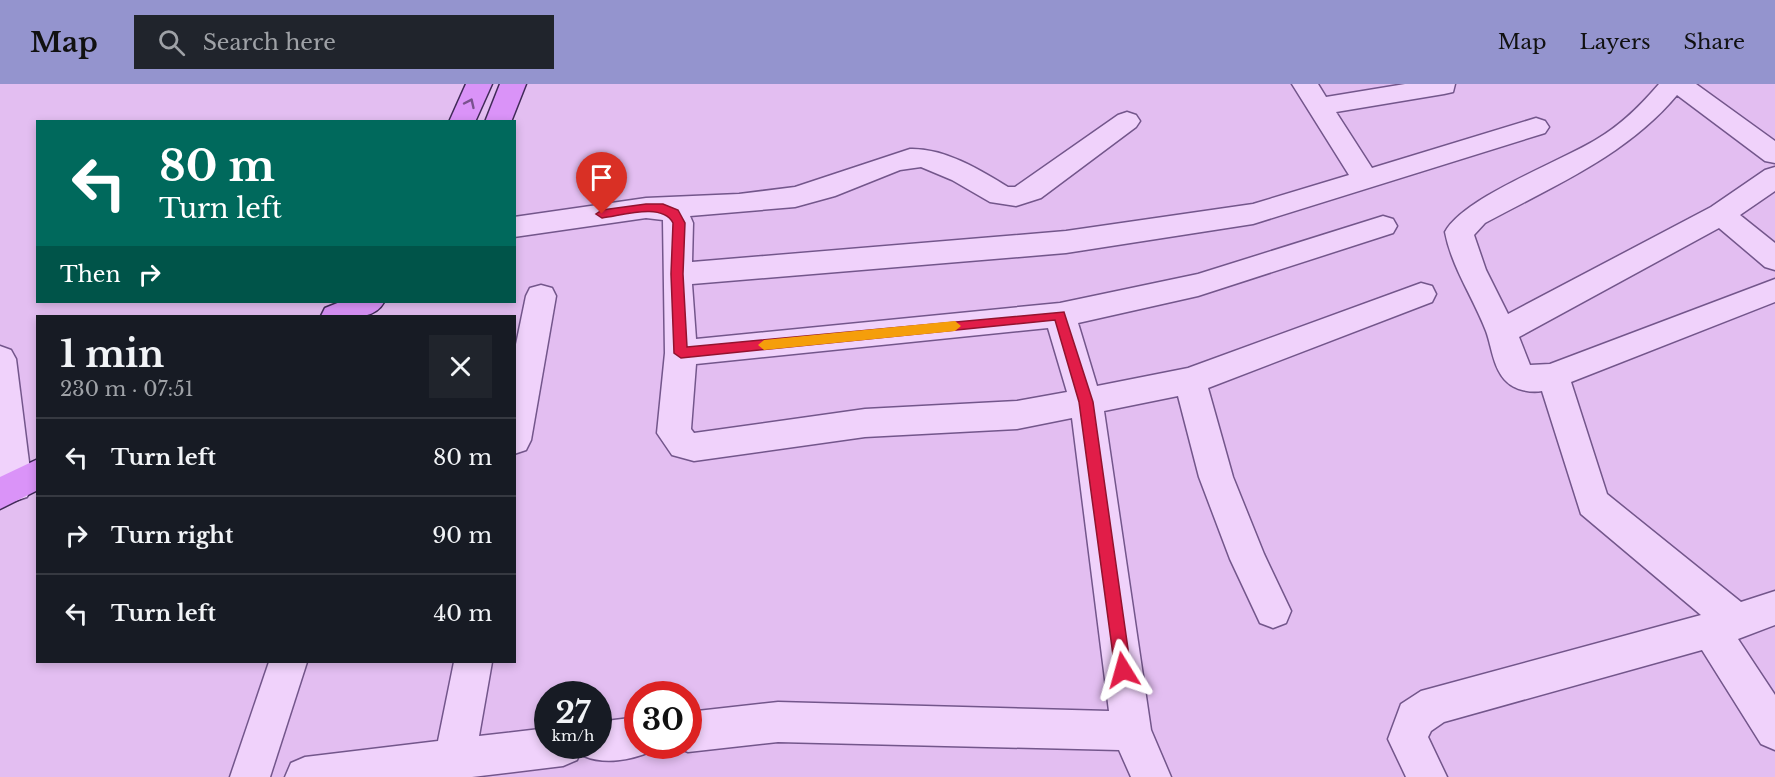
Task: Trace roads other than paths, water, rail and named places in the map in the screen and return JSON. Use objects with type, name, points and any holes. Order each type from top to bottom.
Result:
[{"type":"main road","points":[[463,120],[479,84]]},
{"type":"main road","points":[[499,120],[513,84]]},
{"type":"street","points":[[1305,84],[1365,178]]},
{"type":"street","points":[[1673,84],[1648,113],[1608,145],[1475,216],[1459,232],[1462,250],[1502,332],[1515,371],[1528,379],[1553,376],[1775,290]]},
{"type":"street","points":[[1679,84],[1775,154]]},
{"type":"street","points":[[1320,106],[1444,86]]},
{"type":"street","points":[[516,227],[646,208],[782,199],[811,194],[899,161],[919,158],[932,160],[1000,195],[1019,196],[1031,191],[1127,121]]},
{"type":"street","points":[[677,274],[1066,242],[1253,214],[1536,127]]},
{"type":"street","points":[[1502,332],[1721,214],[1775,177]]},
{"type":"street","points":[[663,208],[674,213],[679,223],[677,274],[681,353],[674,427],[677,440],[684,445],[694,447],[866,423],[1017,415],[1190,381],[1421,294]]},
{"type":"street","points":[[1721,214],[1775,259]]},
{"type":"street","points":[[681,353],[1060,315],[1198,285],[1383,226]]},
{"type":"street","points":[[516,429],[541,296]]},
{"type":"street","points":[[1060,315],[1086,402],[1131,731],[1151,777]]},
{"type":"street","points":[[0,359],[18,484]]},
{"type":"street","points":[[1553,376],[1593,503],[1724,626],[1775,730]]},
{"type":"street","points":[[1190,381],[1216,477],[1248,560],[1273,611]]},
{"type":"street","points":[[1427,777],[1408,739],[1415,718],[1435,705],[1724,626],[1775,608]]},
{"type":"street","points":[[250,777],[288,663]]},
{"type":"street","points":[[442,764],[473,663]]},
{"type":"street","points":[[702,730],[778,722],[1131,731]]},
{"type":"street","points":[[305,777],[442,764],[534,750]]}]
